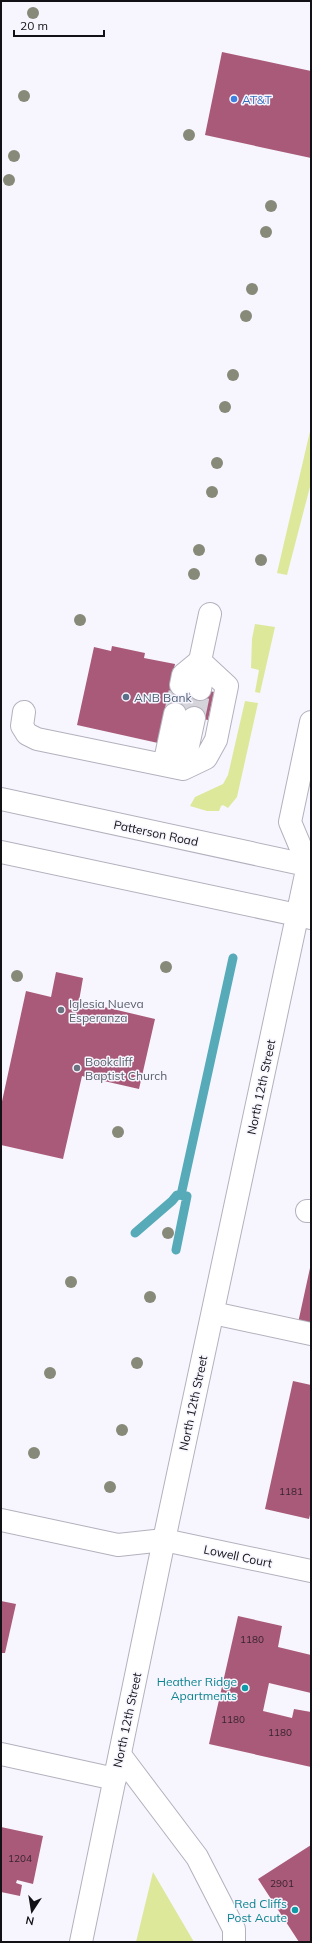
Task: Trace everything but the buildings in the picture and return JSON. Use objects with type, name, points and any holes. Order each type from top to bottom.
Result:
[{"type":"main road","points":[[191,687],[202,679],[200,661],[210,614]]},
{"type":"main road","points":[[24,712],[22,726],[27,734],[38,739],[173,767],[206,758],[216,740],[227,686],[200,661]]},
{"type":"main road","points":[[173,767],[185,716]]},
{"type":"main road","points":[[310,864],[290,822],[311,722]]},
{"type":"main road","name":"Patterson Road","points":[[1,799],[310,864]]},
{"type":"main road","points":[[1,852],[305,917]]},
{"type":"main road","name":"North 12th Street","points":[[81,1942],[164,1540],[213,1313],[305,917],[310,864]]},
{"type":"main road","points":[[213,1313],[311,1334]]},
{"type":"main road","name":"Lowell Court","points":[[1,1520],[118,1545],[164,1540],[311,1571]]},
{"type":"main road","points":[[1,1754],[115,1779]]},
{"type":"main road","points":[[120,1755],[197,1857],[234,1929],[234,1942]]},
{"type":"green space","points":[[311,427],[311,483],[287,575],[277,573]]},
{"type":"green space","points":[[255,624],[275,627],[260,693],[255,692],[259,670],[251,668],[252,639]]},
{"type":"green space","points":[[245,701],[258,703],[237,797],[228,808],[223,805],[219,811],[207,811],[190,806],[195,797],[223,784],[228,775]]},
{"type":"green space","points":[[153,1872],[194,1942],[136,1942]]},
{"type":"waterway","points":[[181,1195],[233,958]]},
{"type":"waterway","points":[[135,1233],[177,1195],[187,1196],[176,1250]]},
{"type":"tunnel","points":[[175,714],[181,685]]},
{"type":"tunnel","points":[[194,718],[200,689]]},
{"type":"place","name":"AT&T","points":[[234,99]]},
{"type":"place","name":"ANB Bank","points":[[126,697]]},
{"type":"place","name":"Iglesia Nueva Esperanza","points":[[61,1010]]},
{"type":"place","name":"Bookcliff Baptist Church","points":[[77,1068]]},
{"type":"place","name":"Heather Ridge Apartments","points":[[245,1688]]},
{"type":"place","name":"Red Cliffs Post Acute","points":[[295,1910]]}]
